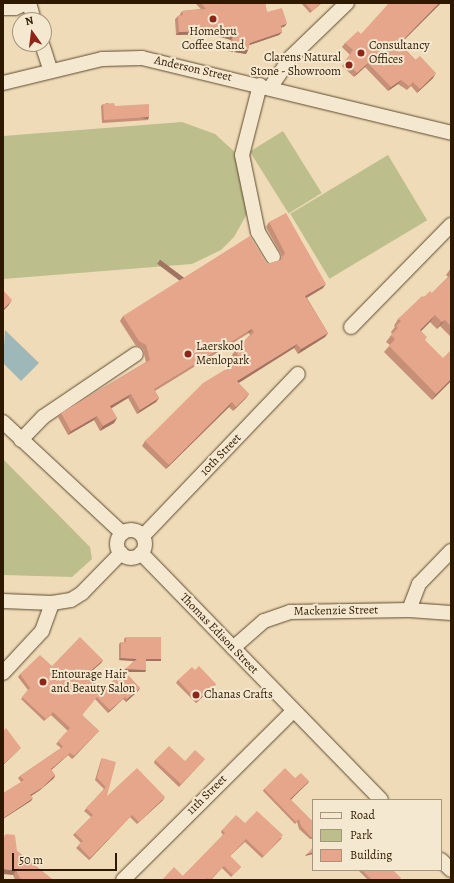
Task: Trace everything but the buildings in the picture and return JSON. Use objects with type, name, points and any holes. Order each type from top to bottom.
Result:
[{"type":"street","points":[[3,8],[15,8],[28,3]]},
{"type":"street","points":[[273,257],[258,232],[242,155],[265,87],[291,57],[347,3]]},
{"type":"street","points":[[45,52],[51,71]]},
{"type":"street","name":"Anderson Street","points":[[3,83],[102,59],[142,58],[451,133]]},
{"type":"street","points":[[351,327],[451,225]]},
{"type":"street","points":[[21,440],[44,417],[136,354]]},
{"type":"street","name":"10th Street","points":[[143,536],[298,374]]},
{"type":"street","points":[[3,422],[122,533]]},
{"type":"street","points":[[136,530],[143,536],[145,545],[141,554],[129,558],[121,553],[117,541],[122,533],[136,530]]},
{"type":"street","points":[[409,610],[419,584],[451,551]]},
{"type":"street","points":[[3,601],[52,603],[77,596],[121,553]]},
{"type":"street","name":"Thomas Edison Street","points":[[141,554],[380,799]]},
{"type":"street","points":[[3,673],[36,640],[46,626],[52,603]]},
{"type":"street","name":"Mackenzie Street","points":[[232,648],[259,624],[283,613],[317,610],[409,610],[451,613]]},
{"type":"street","name":"11th Street","points":[[123,880],[293,711]]},
{"type":"street","points":[[442,861],[451,870]]},
{"type":"street","points":[[447,880],[451,876]]},
{"type":"green space","points":[[182,122],[215,134],[238,155],[248,212],[234,237],[221,250],[192,264],[3,279],[3,136]]},
{"type":"green space","points":[[283,131],[322,193],[289,214],[250,152]]},
{"type":"green space","points":[[388,155],[427,220],[329,279],[290,214]]},
{"type":"green space","points":[[3,459],[90,547],[92,559],[72,577],[3,575]]},
{"type":"water","points":[[5,330],[39,363],[21,381],[3,363]]},
{"type":"place","name":"Homebru Coffee Stand","points":[[213,19]]},
{"type":"place","name":"Consultancy Offices","points":[[361,53]]},
{"type":"place","name":"Clarens Natural Stone - Showroom","points":[[349,65]]},
{"type":"place","name":"Laerskool Menlopark","points":[[188,354]]},
{"type":"place","name":"Entourage Hair and Beauty Salon","points":[[43,682]]},
{"type":"place","name":"Chanas Crafts","points":[[196,695]]}]
